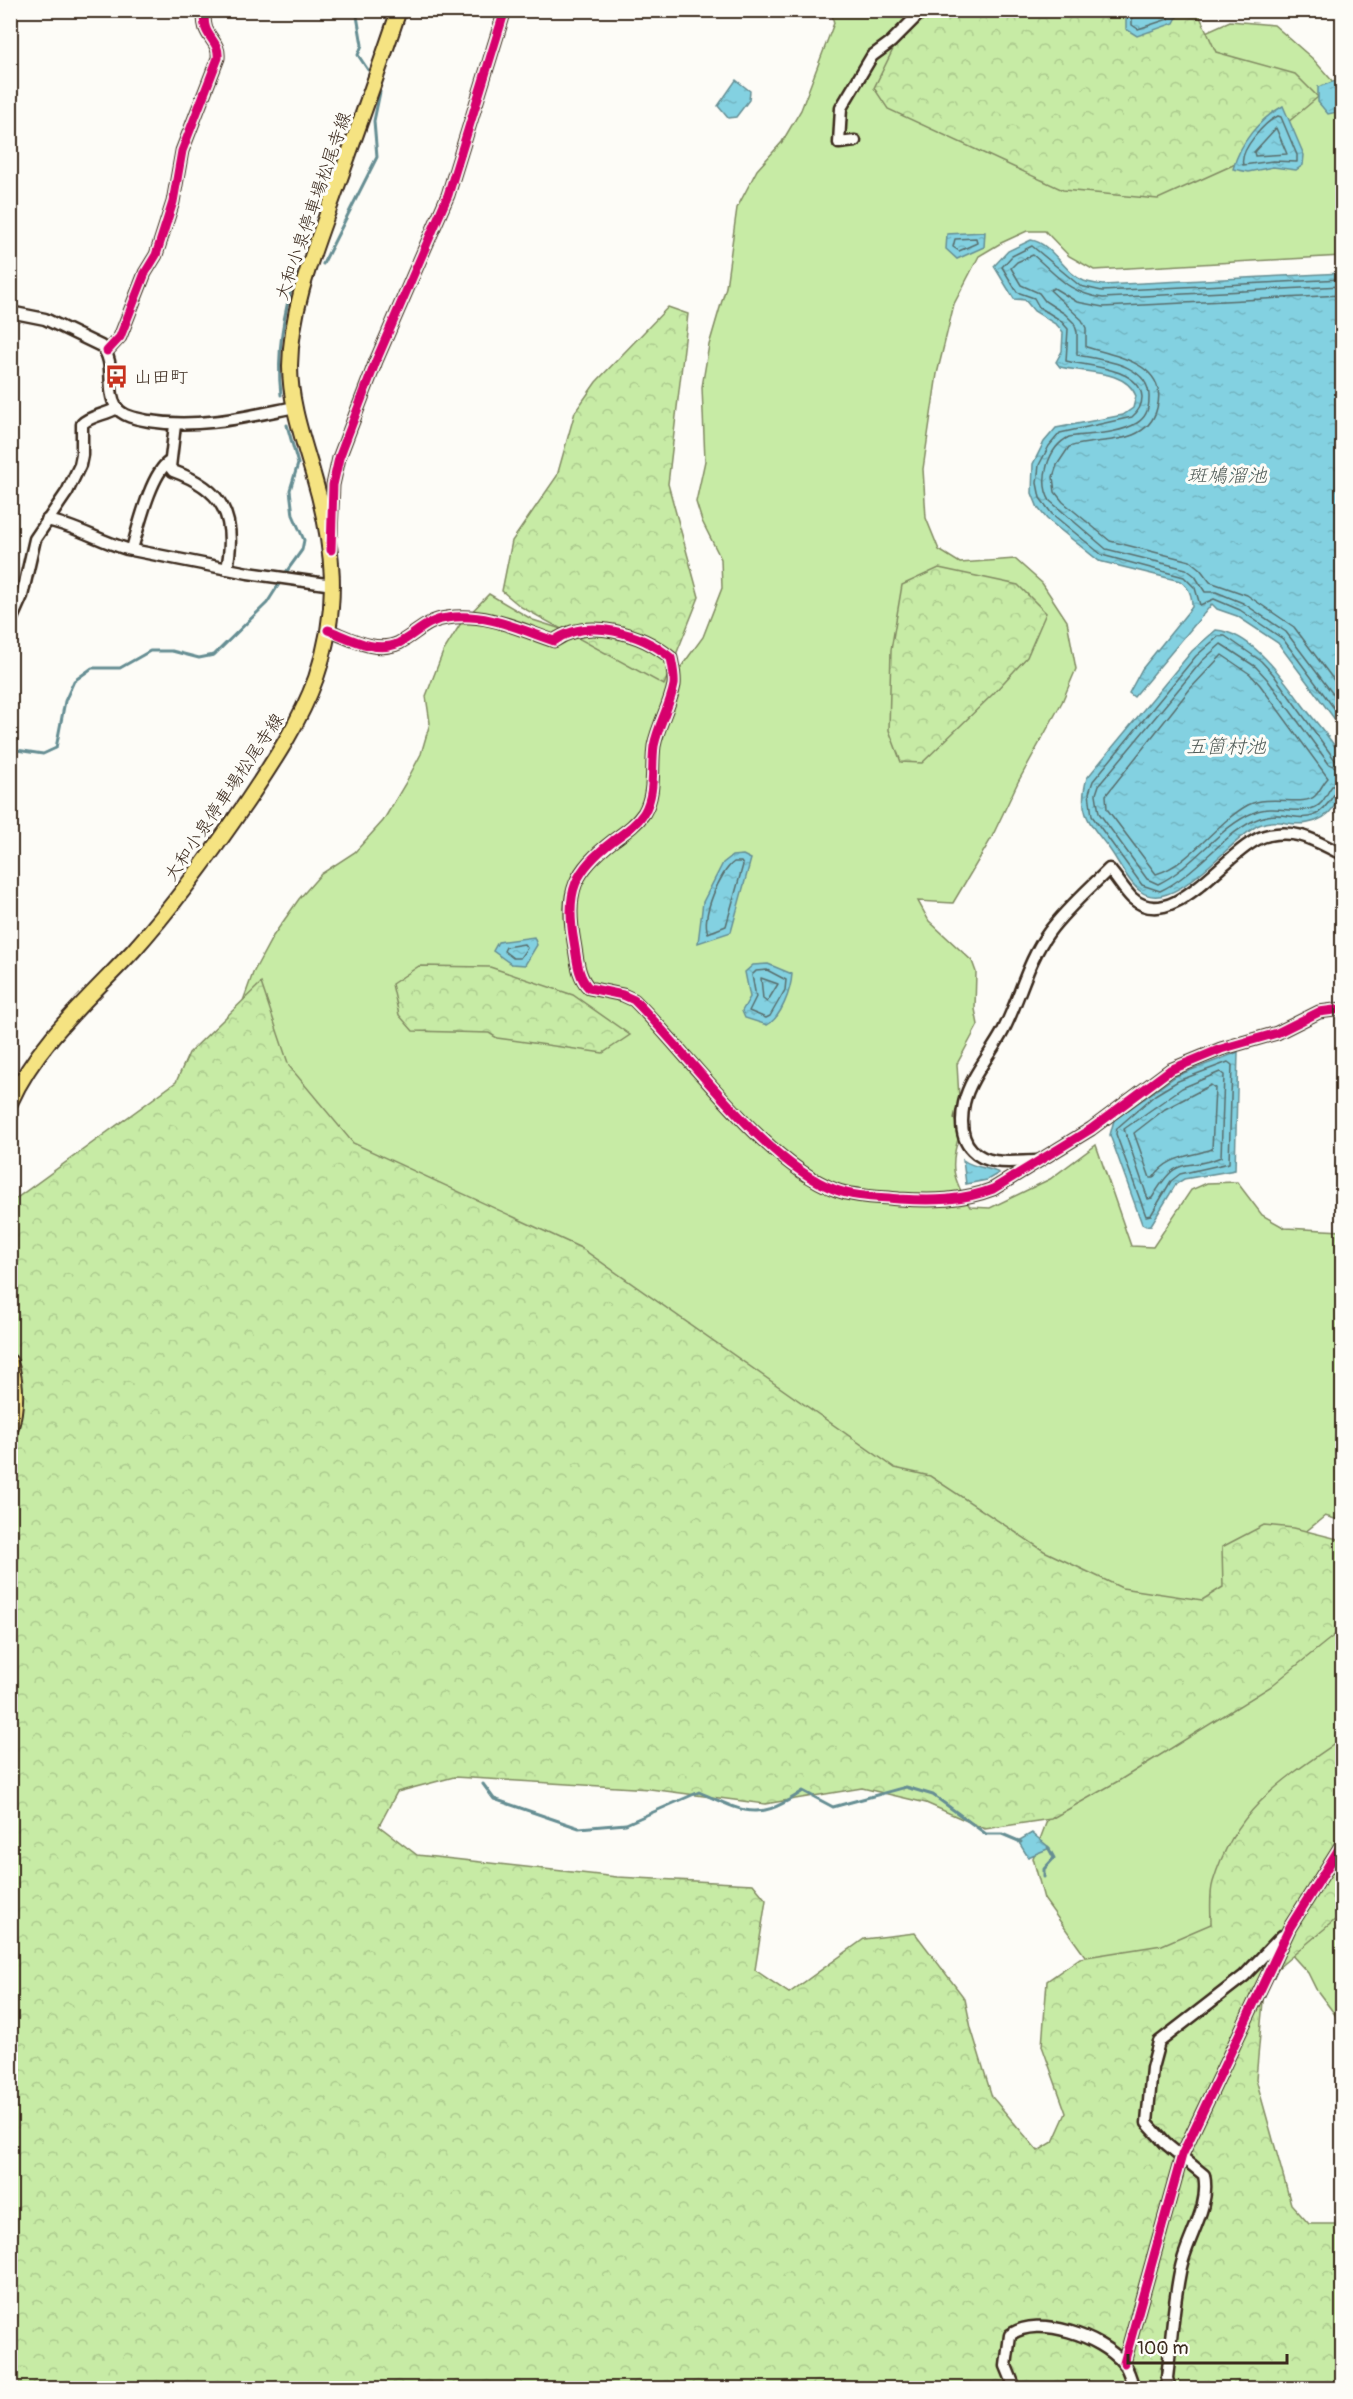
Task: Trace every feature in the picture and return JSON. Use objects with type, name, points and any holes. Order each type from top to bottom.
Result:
[{"type":"main road","name":"大和小泉停車場松尾寺線","points":[[10,1103],[27,1072],[53,1037],[175,903],[208,860],[269,769],[305,705],[328,630],[333,585],[331,550],[320,496],[295,407],[291,349],[300,297],[399,10]]},
{"type":"main road","points":[[10,1362],[16,1382],[15,1408],[10,1430]]},
{"type":"street","points":[[106,351],[120,337],[145,273],[156,255],[173,202],[182,151],[218,58],[217,46],[205,30],[205,10]]},
{"type":"street","points":[[331,550],[333,485],[339,458],[376,361],[447,195],[505,10]]},
{"type":"street","points":[[855,141],[839,143],[841,108],[872,56],[891,42],[923,10]]},
{"type":"street","points":[[10,312],[45,319],[95,342],[106,351],[111,395],[117,408],[138,419],[176,424],[207,424],[295,407]]},
{"type":"street","points":[[10,623],[15,598],[35,538],[67,492],[80,465],[82,424],[91,418],[105,416],[117,408]]},
{"type":"street","points":[[176,424],[169,462],[173,471],[206,485],[218,500],[232,536],[226,568]]},
{"type":"street","points":[[132,549],[157,478],[163,466],[169,462]]},
{"type":"street","points":[[47,520],[87,531],[111,544],[132,549],[226,568],[333,585]]},
{"type":"street","points":[[328,630],[364,644],[388,646],[399,643],[431,622],[454,617],[478,617],[554,641],[576,629],[591,627],[636,638],[663,651],[671,658],[675,675],[670,700],[654,745],[649,802],[634,826],[595,855],[582,868],[574,883],[570,902],[571,924],[584,982],[590,988],[623,994],[634,1000],[764,1140],[810,1176],[836,1190],[887,1198],[960,1199],[993,1189],[1091,1129],[1170,1070],[1195,1058],[1277,1033],[1319,1012],[1342,1009]]},
{"type":"street","points":[[1037,1161],[997,1162],[983,1158],[972,1150],[964,1137],[961,1119],[970,1086],[1005,1028],[1035,954],[1066,912],[1109,869],[1132,898],[1149,907],[1161,906],[1186,896],[1202,885],[1241,850],[1266,835],[1283,833],[1308,837],[1342,854]]},
{"type":"street","points":[[1124,2363],[1182,2155],[1290,1927],[1342,1844]]},
{"type":"street","points":[[1169,2388],[1167,2378],[1180,2270],[1201,2214],[1206,2182],[1204,2175],[1165,2143],[1147,2123],[1152,2068],[1159,2042],[1244,1976],[1290,1927]]},
{"type":"street","points":[[1014,2388],[1006,2366],[1010,2335],[1020,2327],[1035,2326],[1068,2331],[1097,2343],[1124,2363],[1134,2388]]},
{"type":"green space","points":[[1197,10],[1216,52],[1295,74],[1318,97],[1242,161],[1158,199],[1063,190],[888,109],[874,88],[912,11]]},
{"type":"green space","points":[[831,11],[928,11],[1179,44],[1230,21],[1274,25],[1313,59],[1342,92],[1342,256],[1094,270],[1069,256],[1045,231],[1027,231],[1001,243],[979,256],[954,304],[937,374],[923,469],[926,518],[939,550],[960,563],[1015,559],[1042,583],[1067,621],[1076,669],[1062,702],[1018,782],[991,839],[953,903],[918,901],[929,921],[972,961],[976,972],[975,1009],[978,1025],[957,1064],[959,1098],[954,1118],[960,1133],[954,1154],[954,1171],[959,1188],[970,1207],[990,1208],[1050,1179],[1096,1145],[1131,1246],[1153,1247],[1191,1190],[1207,1183],[1237,1182],[1262,1215],[1285,1228],[1342,1231],[1342,1521],[1325,1516],[1272,1559],[1166,1627],[217,1074],[253,973],[273,936],[299,899],[321,874],[355,852],[383,821],[405,784],[421,754],[430,723],[426,696],[443,652],[461,623],[489,594],[533,620],[681,667],[703,637],[722,588],[721,559],[702,521],[696,502],[705,461],[702,387],[709,345],[726,287],[737,208],[757,170],[782,142],[801,110],[834,23]]},
{"type":"green space","points":[[668,307],[688,314],[668,484],[699,597],[664,685],[521,607],[502,591],[512,541],[557,476],[575,412],[596,382]]},
{"type":"green space","points":[[939,568],[1018,585],[1046,613],[1027,657],[993,694],[922,763],[901,762],[889,730],[891,650],[902,585]]},
{"type":"green space","points":[[419,966],[490,967],[573,995],[630,1035],[603,1053],[497,1038],[489,1033],[413,1031],[399,1015],[392,984]]},
{"type":"green space","points":[[261,983],[289,1066],[353,1143],[581,1248],[895,1468],[930,1476],[1044,1551],[1122,1588],[1202,1600],[1223,1587],[1222,1547],[1264,1525],[1294,1528],[1342,1540],[1342,1629],[1270,1687],[1120,1780],[1051,1819],[985,1829],[926,1803],[862,1788],[765,1804],[650,1789],[454,1777],[397,1792],[379,1826],[417,1855],[617,1877],[753,1884],[766,1900],[755,1970],[789,1993],[864,1939],[915,1933],[965,1999],[971,2028],[992,2097],[1038,2151],[1053,2142],[1066,2113],[1042,2046],[1047,1981],[1080,1958],[1162,1945],[1211,1924],[1213,1882],[1233,1836],[1246,1818],[1261,1801],[1296,1771],[1336,1743],[1342,1743],[1342,1914],[1265,1979],[1256,2079],[1291,2204],[1309,2224],[1342,2224],[1342,2388],[11,2388],[10,1203],[176,1082],[189,1053]]},
{"type":"green space","points":[[1342,1607],[1342,2024],[1316,1989],[1308,1973],[1278,1940],[1118,2002],[1044,1899],[1033,1858],[1057,1794]]},
{"type":"water","points":[[1126,11],[1172,11],[1177,17],[1174,23],[1137,36],[1126,29]]},
{"type":"water","points":[[736,80],[750,91],[749,100],[736,117],[728,118],[718,106]]},
{"type":"water","points":[[1338,80],[1342,81],[1342,111],[1328,114],[1318,102],[1318,87]]},
{"type":"water","points":[[1283,106],[1304,155],[1303,165],[1296,170],[1273,167],[1248,172],[1233,169],[1240,150],[1258,125]]},
{"type":"water","points":[[985,232],[984,247],[957,259],[946,249],[947,234]]},
{"type":"water","name":"斑鳩溜池","points":[[1031,240],[1052,252],[1077,277],[1086,282],[1103,285],[1342,273],[1342,729],[1278,643],[1237,616],[1217,609],[1212,604],[1134,697],[1129,693],[1142,669],[1192,607],[1191,596],[1186,586],[1180,581],[1099,561],[1047,519],[1038,508],[1032,493],[1033,464],[1044,442],[1056,428],[1123,415],[1133,408],[1136,396],[1131,387],[1114,377],[1060,367],[1056,362],[1062,351],[1063,332],[1057,325],[1034,311],[1025,300],[1014,299],[994,266],[1008,251]]},
{"type":"water","name":"五箇村池","points":[[1216,630],[1242,639],[1265,658],[1285,681],[1340,754],[1343,764],[1340,790],[1335,805],[1325,816],[1302,824],[1271,822],[1259,825],[1185,885],[1169,893],[1154,896],[1140,891],[1131,882],[1090,823],[1084,808],[1084,789],[1087,778],[1192,651]]},
{"type":"water","points":[[743,855],[751,859],[731,932],[698,943],[703,902],[723,863],[732,856]]},
{"type":"water","points":[[534,937],[537,945],[525,965],[511,964],[493,951],[498,942]]},
{"type":"water","points":[[768,964],[792,974],[784,1003],[777,1016],[767,1025],[745,1018],[742,1011],[750,997],[745,972],[753,965]]},
{"type":"water","points":[[1238,1052],[1235,1170],[1184,1179],[1176,1184],[1151,1225],[1142,1224],[1110,1135],[1114,1120],[1176,1076]]},
{"type":"water","points":[[963,1160],[999,1173],[987,1180],[966,1184]]},
{"type":"water","points":[[1032,1833],[1050,1848],[1028,1857],[1018,1841]]},
{"type":"waterway","points":[[356,10],[362,45],[358,55],[368,70]]},
{"type":"waterway","points":[[323,264],[377,157],[374,121],[380,92]]},
{"type":"waterway","points":[[281,395],[280,348],[296,271]]},
{"type":"waterway","points":[[284,575],[302,550],[304,540],[293,515],[290,490],[298,464],[287,425]]},
{"type":"waterway","points":[[10,749],[43,754],[56,748],[65,701],[74,681],[92,668],[120,668],[150,651],[172,651],[199,658],[214,655],[267,603],[281,581]]},
{"type":"waterway","points":[[483,1784],[494,1799],[579,1828],[626,1824],[699,1792],[729,1805],[752,1811],[774,1807],[803,1791],[833,1807],[906,1787],[933,1795],[986,1834],[1002,1834],[1021,1842]]},
{"type":"waterway","points":[[1044,1877],[1044,1869],[1054,1858],[1048,1847]]},
{"type":"cycle path","points":[[107,351],[120,337],[145,273],[156,255],[173,202],[182,151],[218,58],[216,46],[205,26],[205,10]]},
{"type":"cycle path","points":[[331,550],[333,485],[339,458],[376,361],[448,195],[505,10]]},
{"type":"cycle path","points":[[328,630],[363,644],[381,647],[399,643],[440,619],[475,617],[502,623],[554,641],[582,630],[614,631],[645,641],[671,658],[674,685],[654,746],[652,789],[648,805],[634,825],[600,851],[581,872],[572,895],[571,924],[580,972],[589,988],[623,995],[634,1000],[755,1133],[809,1177],[836,1190],[867,1196],[923,1200],[958,1198],[993,1189],[1091,1129],[1170,1070],[1221,1049],[1277,1033],[1319,1012],[1342,1009]]},
{"type":"cycle path","points":[[1124,2363],[1182,2155],[1290,1927],[1342,1844]]},
{"type":"place","name":"山田町","points":[[116,377]]}]
